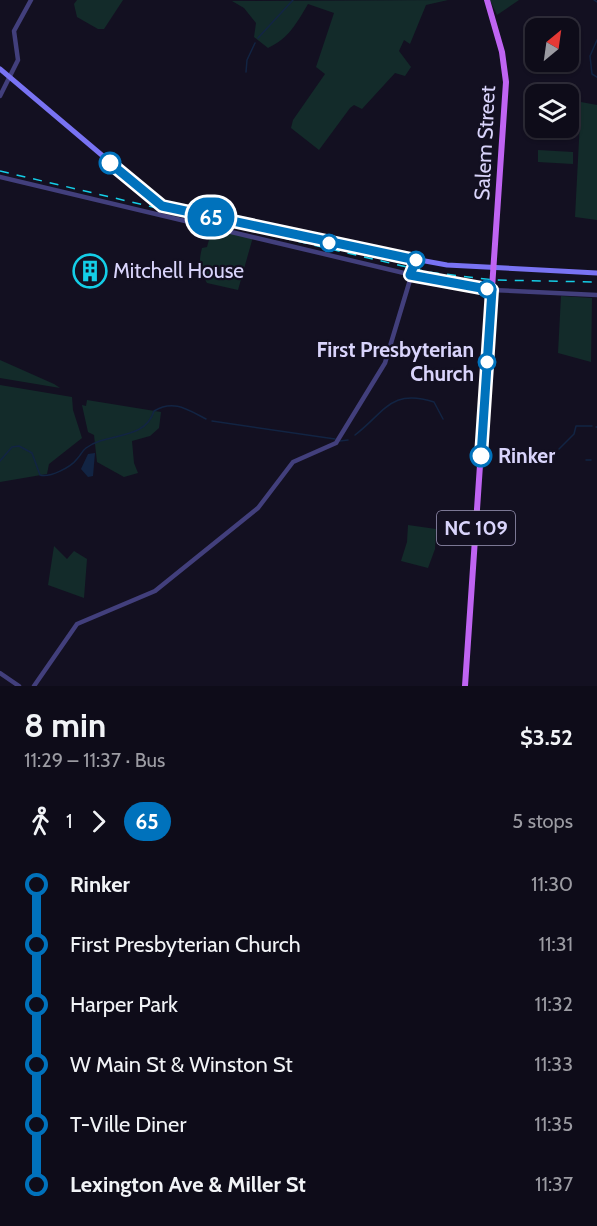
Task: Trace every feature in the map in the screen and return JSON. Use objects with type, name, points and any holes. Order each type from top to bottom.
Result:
[{"type":"main road","name":"Salem Street","points":[[487,0],[502,52],[506,82],[492,290]]},
{"type":"main road","points":[[0,69],[158,203],[245,225],[416,260],[494,268],[597,273]]},
{"type":"main road","name":"NC 109","points":[[465,686],[492,290]]},
{"type":"street","points":[[0,96],[18,60],[14,31],[32,0]]},
{"type":"street","points":[[0,178],[410,275],[492,290],[597,295]]},
{"type":"street","points":[[34,686],[77,624],[155,591],[258,508],[295,461],[336,442],[385,363],[416,260]]},
{"type":"street","points":[[0,673],[19,686]]},
{"type":"green space","points":[[77,0],[123,0],[104,29],[98,29],[77,17],[74,4]]},
{"type":"green space","points":[[448,0],[426,5],[410,44],[404,40],[399,51],[411,67],[405,76],[395,73],[362,109],[354,105],[350,108],[319,150],[291,128],[293,120],[325,74],[316,67],[334,13],[308,4],[287,35],[268,48],[254,37],[256,23],[244,8],[232,1]]},
{"type":"green space","points":[[490,0],[519,0],[497,15]]},
{"type":"green space","points":[[581,102],[597,105],[597,220],[575,217]]},
{"type":"green space","points":[[538,150],[573,152],[573,164],[538,162]]},
{"type":"green space","points":[[212,229],[253,237],[238,290],[207,283],[203,274],[200,266],[202,248],[207,247]]},
{"type":"green space","points":[[561,296],[592,298],[591,362],[558,353]]},
{"type":"green space","points":[[0,360],[54,384],[60,388],[0,378]]},
{"type":"green space","points":[[0,385],[72,397],[73,410],[82,438],[49,464],[47,474],[0,482]]},
{"type":"green space","points":[[87,400],[161,412],[159,428],[150,436],[132,441],[134,463],[138,473],[124,477],[97,462],[94,435],[88,432],[82,405],[86,406]]},
{"type":"green space","points":[[408,525],[436,529],[435,549],[428,568],[401,561],[407,542]]},
{"type":"green space","points":[[54,546],[67,559],[74,551],[87,559],[84,598],[48,585]]},
{"type":"water","points":[[95,453],[93,476],[88,477],[81,469],[88,454]]},
{"type":"waterway","points":[[258,38],[293,0]]},
{"type":"waterway","points":[[597,40],[590,56],[592,74],[597,77]]},
{"type":"waterway","points":[[246,72],[247,60],[255,43]]},
{"type":"waterway","points":[[355,435],[390,405],[408,398],[434,402],[443,419]]},
{"type":"waterway","points":[[0,461],[12,447],[19,446],[32,453],[40,475],[49,475],[70,465],[85,449],[95,443],[134,432],[143,427],[154,411],[161,408],[181,407],[206,419]]},
{"type":"waterway","points":[[212,421],[335,439]]},
{"type":"waterway","points":[[559,449],[574,434],[576,426],[592,426]]},
{"type":"waterway","points":[[340,441],[348,440]]},
{"type":"waterway","points":[[586,460],[591,460]]},
{"type":"railway","points":[[0,171],[428,272],[493,280],[597,282]]},
{"type":"bus line","name":"65","points":[[110,163],[162,206],[416,260],[410,275],[492,290],[481,456]]},
{"type":"place","name":"Mitchell House","points":[[90,271]]},
{"type":"place","name":"First Presbyterian Church","points":[[487,362]]},
{"type":"place","name":"Rinker","points":[[481,456]]}]
